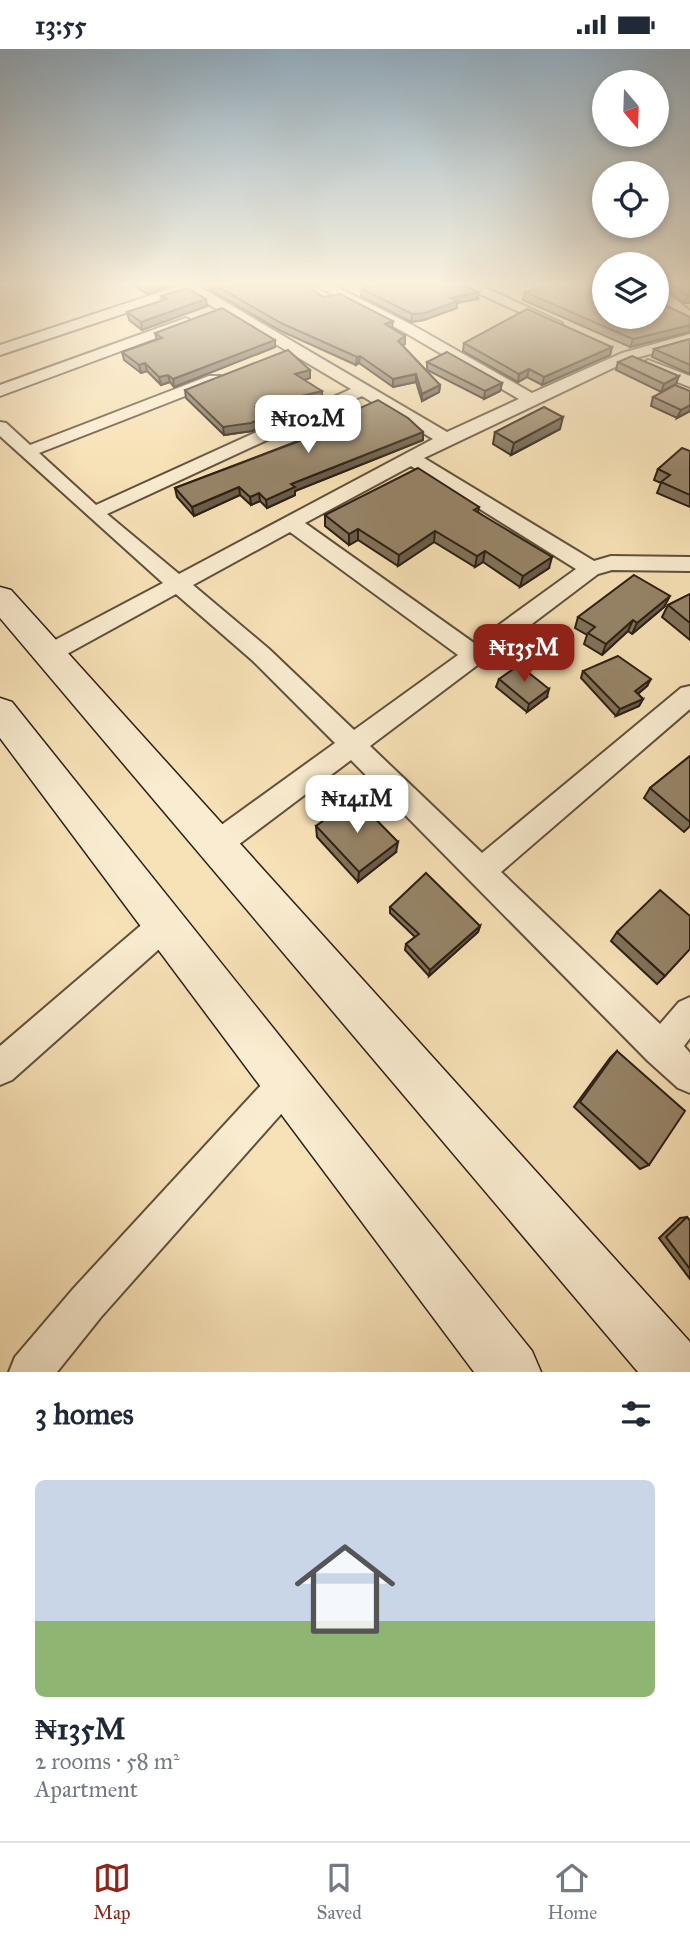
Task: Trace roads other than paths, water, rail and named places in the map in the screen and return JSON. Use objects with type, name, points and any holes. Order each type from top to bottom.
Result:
[{"type":"main road","points":[[0,598],[677,1372]]},
{"type":"main road","points":[[0,712],[511,1372]]},
{"type":"street","points":[[0,351],[18,345]]},
{"type":"street","points":[[0,391],[124,345]]},
{"type":"street","points":[[289,345],[446,439]]},
{"type":"street","points":[[436,345],[530,399]]},
{"type":"street","points":[[603,345],[690,382]]},
{"type":"street","points":[[48,654],[446,439],[627,356],[666,345]]},
{"type":"street","points":[[269,358],[294,348]]},
{"type":"street","points":[[29,451],[231,373]]},
{"type":"street","points":[[94,513],[365,389]]},
{"type":"street","points":[[0,427],[94,513],[261,655],[690,1076]]},
{"type":"street","points":[[411,458],[592,569]]},
{"type":"street","points":[[291,523],[474,655]]},
{"type":"street","points":[[216,845],[592,569],[611,563],[690,564]]},
{"type":"street","points":[[480,872],[690,695]]},
{"type":"street","points":[[0,1068],[164,925]]},
{"type":"street","points":[[660,1049],[690,1013]]},
{"type":"street","points":[[43,1366],[87,1303],[286,1083]]}]
